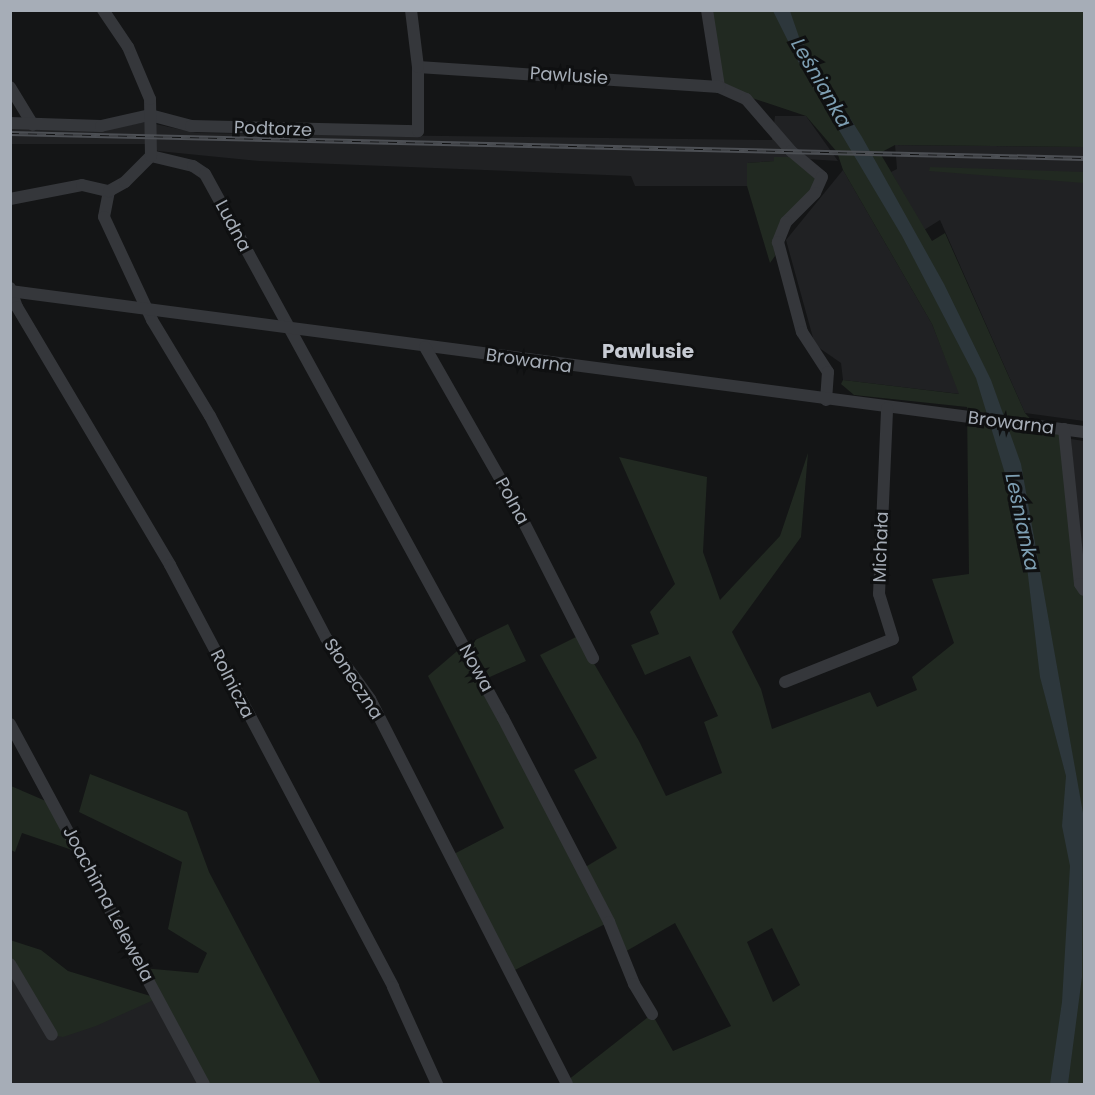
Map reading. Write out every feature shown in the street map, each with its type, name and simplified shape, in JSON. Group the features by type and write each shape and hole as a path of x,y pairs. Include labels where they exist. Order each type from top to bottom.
{"street":[{"path":"10,199 82,185 109,191 125,182 151,156 150,99 128,47 103,10"},
{"name":"Podtorze","path":"10,123 108,125 150,115 191,126 418,131 420,123 418,67 411,10"},
{"path":"707,10 719,87 746,99 791,151 822,177 815,193 786,222 778,242 802,332 828,372 826,400"},
{"name":"Pawlusie","path":"418,67 719,87"},
{"path":"10,87 33,125"},
{"name":"Ludna","path":"151,156 193,166 205,174 288,328"},
{"name":"Słoneczna","path":"109,191 104,217 149,310 214,425 326,638 370,699 567,1084"},
{"name":"Browarna","path":"11,290 425,347 1084,432"},
{"name":"Rolnicza","path":"11,290 21,315 170,565 393,987 437,1084"},
{"name":"Nowa","path":"288,328 503,718 609,922 634,984 652,1014"},
{"name":"Polna","path":"425,347 515,506 593,658"},
{"name":"Michała","path":"785,682 893,639 879,594 887,408"},
{"path":"1064,429 1080,584 1084,590"},
{"name":"Joachima Lelewela","path":"10,724 204,1084"},
{"path":"10,964 52,1035"}],"shaded area":[{"path":"707,11 1084,11 1084,147 895,145 880,153 932,241 945,233 1025,413 1036,425 1064,429 1084,590 1084,1084 563,1084 652,1014 673,1051 731,1026 675,923 623,953 609,922 509,973 450,856 504,828 428,676 463,646 508,624 526,661 483,680 582,869 617,848 574,770 597,758 540,655 578,636 639,741 666,796 722,773 704,722 718,716 690,656 645,675 631,645 659,634 650,612 675,584 619,457 707,477 703,552 720,600 780,536 808,453 801,537 732,632 761,689 772,729 870,692 877,707 917,690 912,677 954,643 932,579 969,574 967,407 854,395 841,384 843,380 959,394 932,324 843,170 837,152 806,116 719,87","holes":["772,928 800,985 773,1002 747,942"]},
{"path":"775,116 806,116 838,161 775,157 775,161 748,163 747,186 635,186 631,176 259,161 158,151 146,144 11,144 10,127 108,129 146,122 197,133 772,140"},
{"path":"895,145 1084,147 1084,421 1025,413 940,220 924,230 891,172 897,169"},
{"path":"774,157 790,157 817,180 774,241 775,256 770,263 747,186 747,163 774,161"},
{"path":"930,167 1084,172 1084,183 929,171"},
{"path":"843,170 932,324 960,394 843,380 841,363 815,345 786,240"},
{"path":"1071,439 1084,441 1084,580 1082,577"},
{"path":"90,774 187,812 209,872 321,1084 204,1084 158,998 96,1026 63,1037 52,1035 11,964 10,940 41,950 68,971 157,998 142,968 198,973 207,953 168,929 182,862 79,812"},
{"path":"11,786 55,805 81,853 22,833 15,852 11,850"},
{"path":"10,964 158,998 204,1084 11,1084"}],"water":[{"name":"Leśnianka","path":"773,11 790,11 799,37 862,137 944,284 991,380 1021,464 1083,813 1082,977 1068,1084 1050,1084 1062,1002 1070,866 1062,826 1066,776 1040,677 1023,533 976,378 902,236 799,63"}],"railway":[{"path":"10,133 1084,158"}],"district":[{"name":"Pawlusie","path":"648,351"}]}
